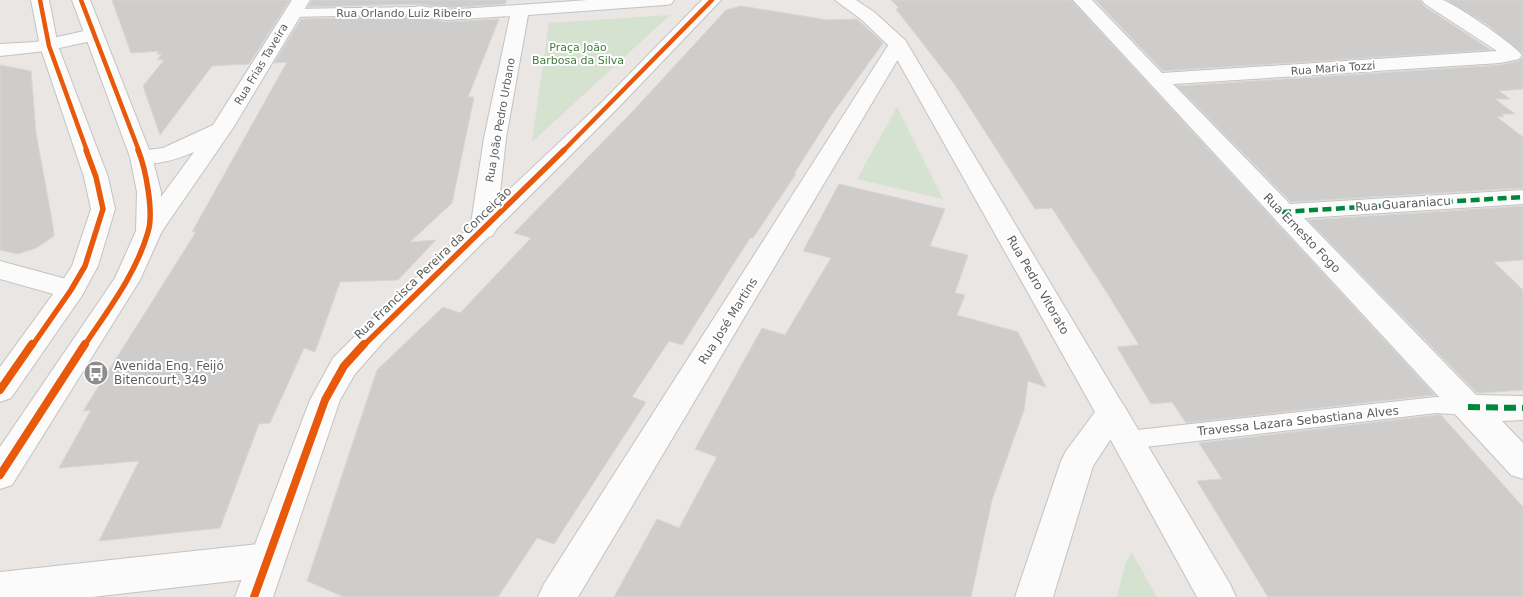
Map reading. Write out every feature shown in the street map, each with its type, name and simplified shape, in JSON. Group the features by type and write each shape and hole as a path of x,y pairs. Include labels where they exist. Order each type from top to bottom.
{"street":[{"path":"0,390 71,290 85,266 103,209 96,177 49,46 40,0"},
{"path":"0,475 127,280 149,232 149,192 141,157 81,0"},
{"name":"Rua Orlando Luiz Ribeiro","path":"420,11 446,15 665,0"},
{"name":"Rua Francisca Pereira da Conceição","path":"254,597 325,400 344,366 375,333 610,106 712,0"},
{"name":"Rua Pedro Vitorato","path":"844,0 868,16 898,44 1218,597"},
{"name":"Rua Ernesto Fogo","path":"1082,0 1523,465"},
{"name":"Rua Maria Tozzi","path":"1156,79 1512,55 1511,52 1500,44 1430,0"},
{"name":"Rua Frias Taveira","path":"149,232 222,128 296,7"},
{"name":"Rua João Pedro Urbano","path":"483,230 496,138 520,10"},
{"path":"0,50 24,50 49,46 93,35"},
{"name":"Rua José Martins","path":"557,597 898,44"},
{"path":"141,157 154,158 168,154 222,128"},
{"name":"Rua Guaraniacu","path":"1282,212 1523,197"},
{"path":"0,270 71,290"},
{"path":"1468,407 1523,408"},
{"path":"1034,597 1078,461 1120,426"},
{"path":"0,590 267,560"}],"lane":[{"name":"Rua Orlando Luiz Ribeiro","path":"296,7 420,11"},
{"name":"Travessa Lazara Sebastiana Alves","path":"1120,426 1436,405 1468,407"}],"green space":[{"name":"Praça João Barbosa da Silva","path":"670,15 532,142 549,23"},
{"path":"897,107 943,199 857,179"},
{"path":"1132,552 1157,597 1117,597 1125,565"}],"building":[{"path":"112,0 290,0 249,64 212,66 160,135 143,86 164,60 157,60 162,54 157,54 159,51 131,53"},
{"path":"312,0 507,0 505,4 446,8 420,4 308,7"},
{"path":"891,0 1071,0 1435,395 1186,423 1172,402 1151,404 1117,347 1139,345 1109,296 1052,208 1035,209 955,85 896,9 899,8"},
{"path":"1095,0 1420,0 1424,6 1491,50 1163,71"},
{"path":"1447,0 1523,0 1523,53 1485,23"},
{"path":"741,6 828,20 857,19 883,43 830,117 794,174 796,174 753,238 750,238 682,345 669,341 632,397 646,402 554,544 537,538 498,597 344,597 307,581 377,370 443,307 460,313 531,238 514,233 633,111 726,10"},
{"path":"413,16 446,22 499,19 468,97 474,97 452,203 410,242 436,240 398,280 340,282 315,352 304,348 270,423 259,424 220,528 99,541 139,461 59,468 91,410 83,411 196,232 192,232 287,62 274,63 301,19"},
{"path":"1523,57 1523,89 1499,91 1510,99 1495,99 1515,114 1502,114 1504,117 1497,117 1523,137 1523,188 1291,202 1177,86 1500,65 1519,61"},
{"path":"0,65 31,71 36,133 54,236 36,248 18,254 0,250"},
{"path":"839,184 945,209 930,246 968,255 955,293 965,295 957,315 1018,332 1046,387 1028,381 1024,410 992,500 971,597 614,597 657,519 679,528 717,457 695,449 762,328 785,335 831,258 803,251"},
{"path":"1523,206 1523,260 1494,262 1523,290 1523,390 1481,393 1477,393 1308,220"},
{"path":"1441,415 1523,507 1523,597 1268,597 1197,481 1222,479 1199,443"}],"marked path":[{"path":"1282,212 1523,197"},
{"path":"1468,407 1523,408"}],"cycle path":[{"path":"0,390 71,290 85,266 103,209 96,177 49,46 40,0"},
{"path":"0,475 127,280 149,231 149,192 141,157 81,0"},
{"path":"254,597 325,400 344,366 375,333 609,106 712,0"}],"place":[{"name":"Avenida Eng. Feijó Bitencourt, 349","path":"96,373"}]}
